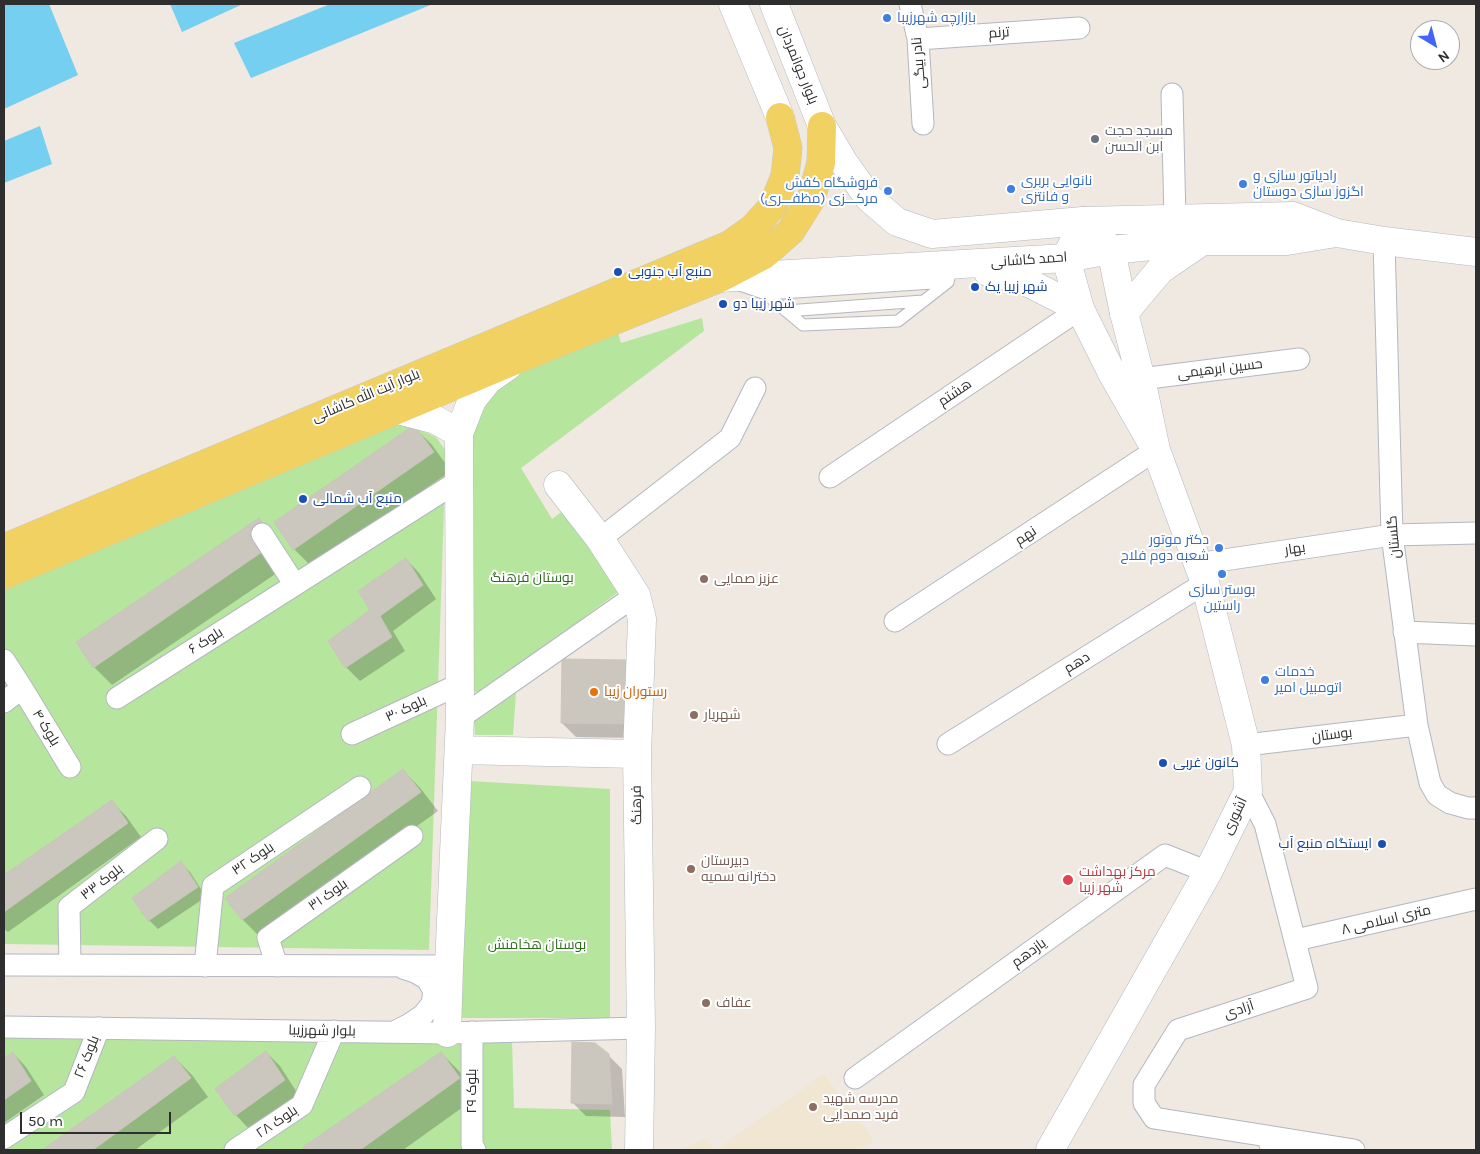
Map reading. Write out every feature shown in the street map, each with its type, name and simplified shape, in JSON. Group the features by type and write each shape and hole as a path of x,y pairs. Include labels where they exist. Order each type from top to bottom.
{"main road":[{"name":"بلوار آیت الله کاشانی","path":"4,548 729,245 753,228 772,206 785,176 788,148 780,117"},
{"name":"بلوار آیت الله کاشانی","path":"4,575 518,359 720,278 764,255 791,230 811,199 821,163 822,126"}],"street":[{"path":"733,4 780,117"},
{"name":"بلوار جوانمردان","path":"774,4 822,126"},
{"name":"نادر بیگی","path":"910,4 918,39 923,124"},
{"name":"ترنم","path":"918,39 1079,28"},
{"path":"1172,94 1175,219"},
{"name":"احمد کاشانی","path":"822,126 844,163 869,198 897,222 932,234 1084,221 1293,216 1337,233 1384,241 1476,252"},
{"path":"1084,221 1111,250 1156,450 1112,373 1080,309 1066,258 1084,221"},
{"name":"احمد کاشانی","path":"720,278 950,274 1111,250 1202,241 1288,241 1337,233"},
{"path":"1124,313 1160,270 1202,241"},
{"name":"گلستان","path":"1384,241 1392,535 1417,724 1433,789 1437,795 1450,803 1472,808"},
{"path":"950,274 1021,279 1080,309"},
{"name":"هشتم","path":"830,477 1080,309"},
{"path":"460,1032 448,966 460,718 459,433 472,400 488,380 518,359"},
{"name":"حسین ابرهیمی","path":"1141,379 1299,359"},
{"path":"600,539 730,438 754,388"},
{"path":"398,410 436,420 459,433"},
{"name":"آشوری","path":"1050,1150 1208,872 1248,791 1246,745 1201,573 1156,450"},
{"name":"نهم","path":"895,622 1156,450"},
{"name":"بلوک ۶","path":"117,698 460,480"},
{"name":"فرهنگ","path":"558,485 600,539 636,595 642,619 637,754 641,1028 639,1150"},
{"name":"بهار","path":"1201,573 1392,535 1476,533"},
{"path":"262,534 295,585"},
{"name":"دهم","path":"948,744 1201,573"},
{"path":"460,718 636,595"},
{"path":"1404,632 1476,635"},
{"name":"بلوک ۴","path":"4,660 70,767"},
{"name":"بلوک ۳۰","path":"352,734 460,684"},
{"path":"4,702 22,688"},
{"name":"بوستان","path":"1246,745 1417,724"},
{"path":"459,750 637,754"},
{"name":"بلوک ۳۲","path":"205,966 213,886 360,787"},
{"name":"آزادی","path":"1248,791 1266,824 1307,988 1178,1030 1144,1085 1144,1103 1154,1118 1270,1143 1354,1150"},
{"name":"بلوک ۳۱","path":"277,966 268,938 412,836"},
{"name":"بلوک ۳۳","path":"70,965 69,908 157,840"},
{"name":"یازدهم","path":"855,1078 1165,854 1208,872"},
{"name":"۸ متری اسلامی","path":"1296,940 1476,899"},
{"path":"4,965 448,966"},
{"path":"393,1032 423,1015 432,1004 434,991 427,979 415,972 396,966"},
{"name":"بلوار شهرزیبا","path":"4,1027 393,1032 641,1028"},
{"name":"بلوک ۲۶","path":"4,1138 74,1092 99,1028"},
{"name":"بلوک ۲۸","path":"235,1150 302,1104 334,1031"},
{"name":"بلوک ۲۹","path":"460,1032 472,1145 475,1150"}],"lane":[{"path":"720,278 766,294 803,325 898,321 923,302 950,274"},
{"path":"766,294 950,274"},
{"path":"786,311 923,302"}],"shaded area":[{"name":"مدرسه شهید فرید صمدایی","path":"824,1074 874,1140 859,1150 716,1150"},
{"path":"705,1138 714,1150 681,1150"}],"green space":[{"name":"بوستان فرهنگ","path":"702,318 704,331 521,468 552,519 564,510 621,590 480,694 470,689 472,429 484,405 501,382 617,329 621,343"},
{"path":"399,421 436,437 446,451 429,950 4,944 4,586"},
{"path":"516,693 513,735 475,735 474,722"},
{"name":"بوستان هخامنش","path":"469,781 610,789 610,1018 461,1018"},
{"path":"4,1029 512,1041 514,1108 610,1110 612,1150 4,1150"}],"water":[{"path":"4,4 49,4 78,75 4,109"},
{"path":"170,4 243,4 182,32"},
{"path":"330,4 433,4 251,78 234,43"},
{"path":"40,126 52,164 4,183 4,141"}],"building":[{"path":"414,425 434,452 293,550 274,522"},
{"path":"259,518 275,543 93,668 76,642"},
{"path":"406,558 423,585 380,616 392,637 345,668 328,641 370,610 358,591"},
{"name":"رستوران زیبا","path":"562,659 627,660 626,724 561,723"},
{"path":"403,769 421,792 242,920 225,898"},
{"path":"112,800 128,823 4,912 4,875"},
{"path":"181,861 198,887 148,921 132,898"},
{"path":"572,1042 595,1043 609,1054 612,1104 571,1103"},
{"path":"266,1051 285,1080 235,1116 215,1089"},
{"path":"13,1052 31,1081 4,1100 4,1058"},
{"path":"441,1052 460,1078 360,1150 305,1150 303,1147"},
{"path":"174,1056 191,1078 93,1150 42,1150"}],"place":[{"name":"بازارچه شهرزیبا","path":"887,18"},
{"name":"مسجد حجت ابن الحسن","path":"1095,139"},
{"name":"رادیاتور سازی و اگزوز سازی دوستان","path":"1243,184"},
{"name":"نانوایی بربری و فانتزی","path":"1011,189"},
{"name":"فروشگاه کفش مرکـــزی (مظفـــری)","path":"888,191"},
{"name":"منبع آب جنوبی","path":"618,272"},
{"name":"شهر زیبا یک","path":"975,287"},
{"name":"شهر زیبا دو","path":"723,304"},
{"name":"منبع آب شمالی","path":"303,499"},
{"name":"دکتر موتور شعبه دوم فلاح","path":"1219,548"},
{"name":"بوستر سازی راستین","path":"1222,574"},
{"name":"عزیز صمایی","path":"704,579"},
{"name":"خدمات اتومبیل امیر","path":"1265,680"},
{"name":"رستوران زیبا","path":"594,692"},
{"name":"شهریار","path":"694,715"},
{"name":"کانون غربی","path":"1163,763"},
{"name":"ایستگاه منبع آب","path":"1382,844"},
{"name":"دبیرستان دخترانه سمیه","path":"691,869"},
{"name":"مرکز بهداشت شهر زیبا","path":"1068,880"},
{"name":"عفاف","path":"706,1003"},
{"name":"مدرسه شهید فرید صمدایی","path":"813,1107"}]}
